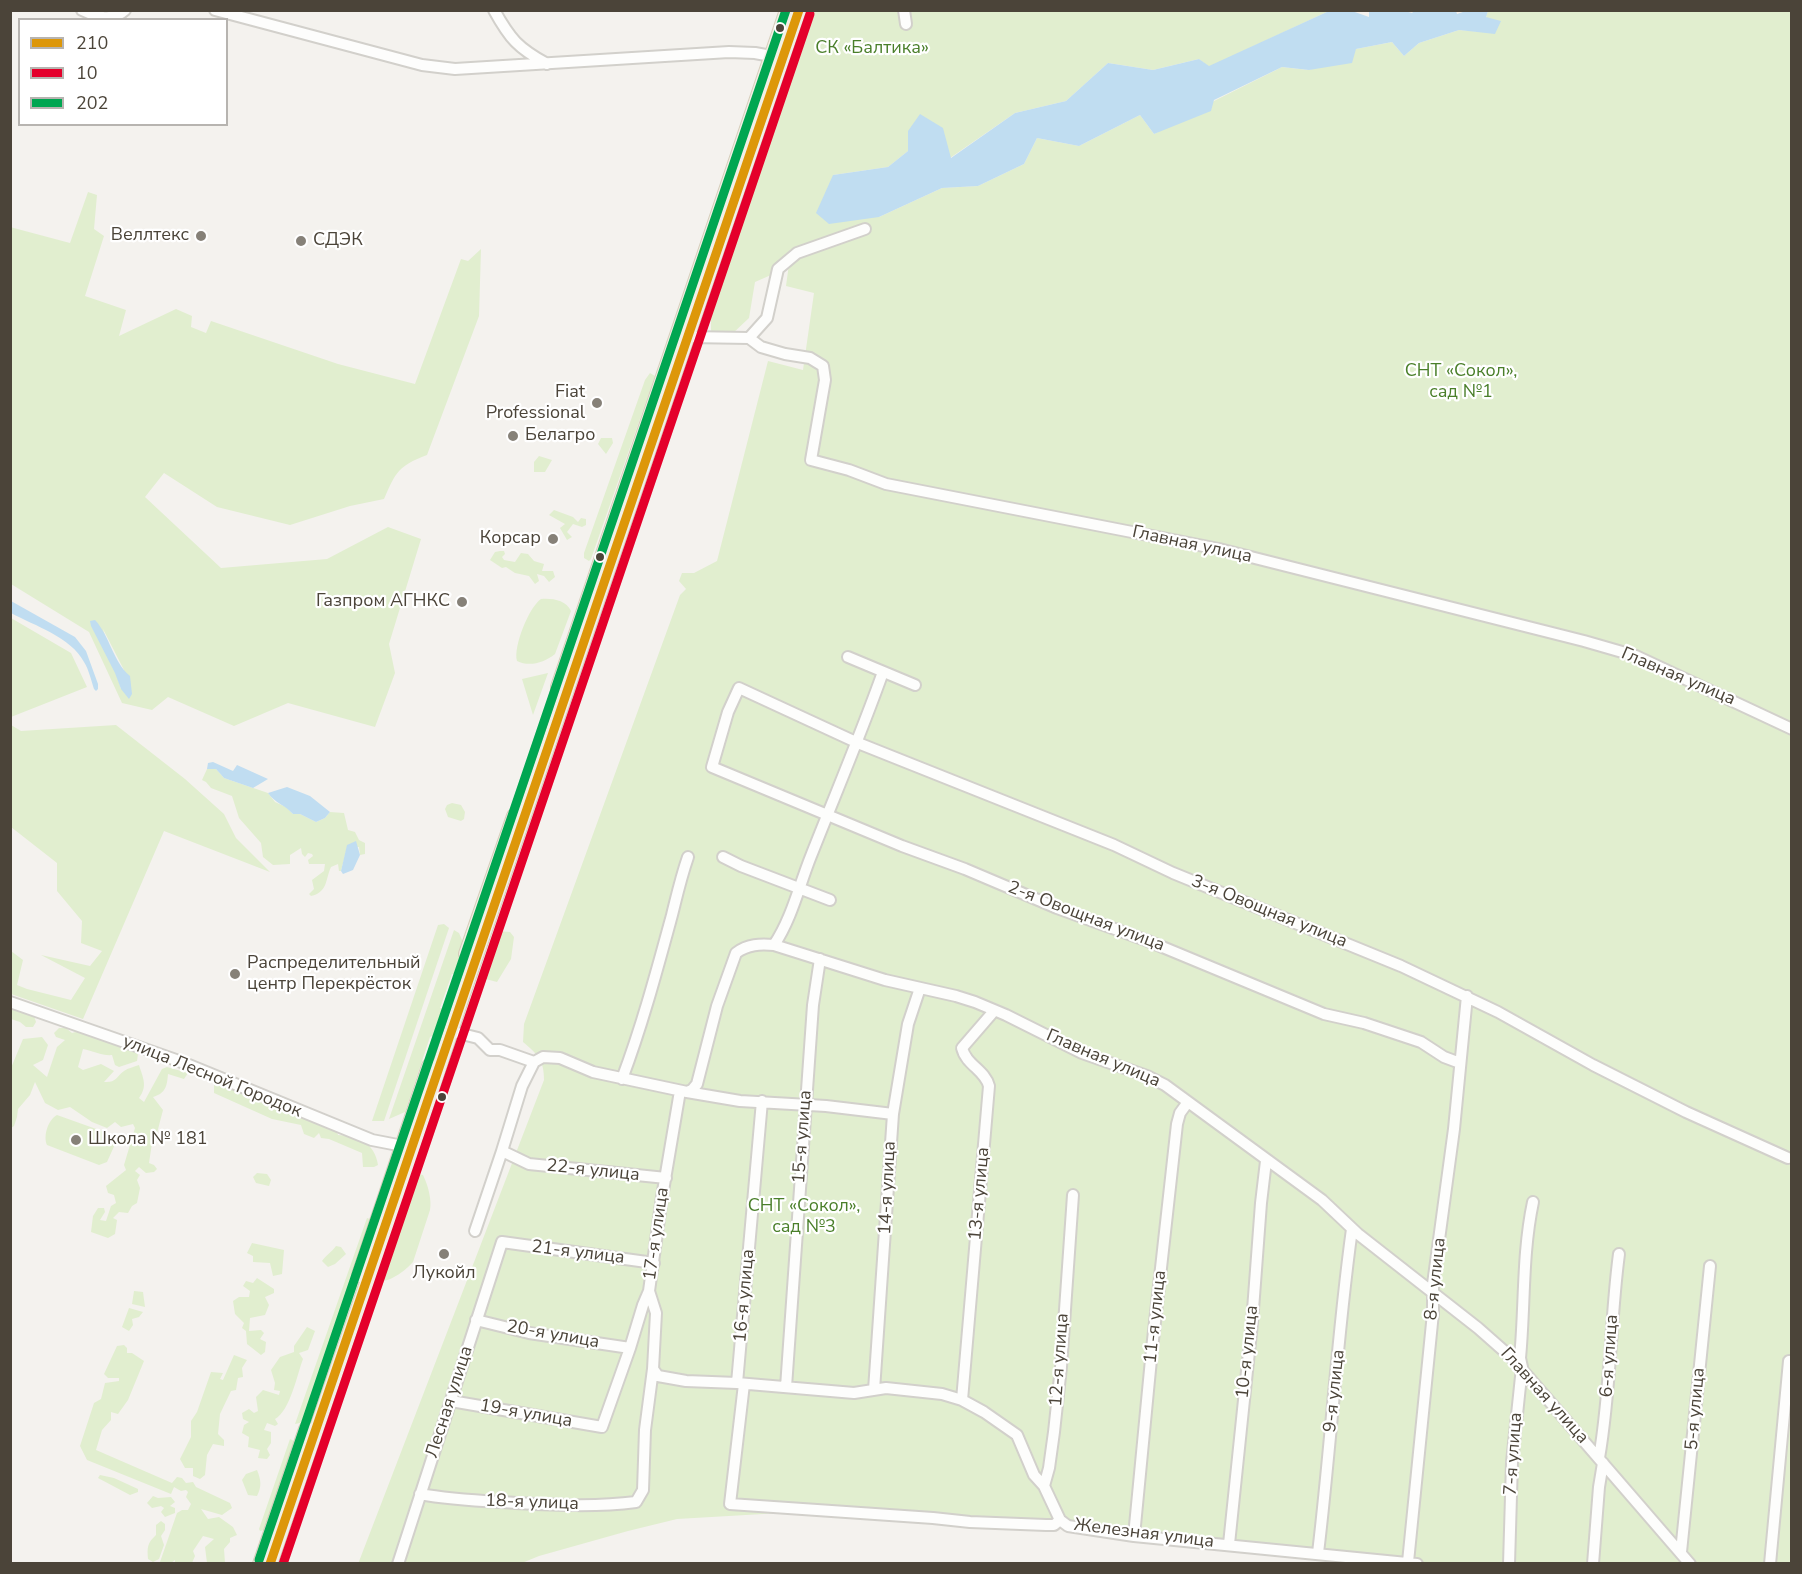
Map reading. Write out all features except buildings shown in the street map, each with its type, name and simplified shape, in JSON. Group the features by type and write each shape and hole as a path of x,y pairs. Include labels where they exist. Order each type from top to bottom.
{"main road":[{"path":"260,1563 450,1031 485,914 688,337 777,58 787,10"},
{"path":"270,1563 485,914 777,58 799,10"}],"street":[{"path":"82,10 105,18 118,17 125,10"},
{"path":"215,10 422,65 455,69 729,52 755,53 777,58"},
{"path":"494,10 508,35 523,50 547,64"},
{"path":"904,10 906,24"},
{"path":"749,338 767,318 778,268 797,253 865,230"},
{"name":"Главная улица","path":"688,337 749,338 761,347 810,358 823,366 825,380 811,460 818,463 849,470 886,484 1219,549 1584,641 1636,656 1791,729"},
{"path":"848,657 915,685"},
{"path":"774,945 783,932 858,743 883,672"},
{"name":"3-я Овощная улица","path":"712,767 728,712 739,688 858,743 1114,845 1184,878 1401,966 1467,996 1537,1032 1593,1065 1686,1112 1788,1158"},
{"name":"2-я Овощная улица","path":"712,767 902,846 965,869 1057,908 1148,941 1324,1014 1364,1023 1421,1042 1444,1057 1460,1063"},
{"path":"622,1079 636,1041 678,885 688,857"},
{"path":"723,857 830,900"},
{"name":"Главная улица","path":"684,1092 692,1090 697,1084 717,1006 736,953 749,946 774,945 885,980 956,996 994,1011 1082,1053 1147,1076 1165,1085 1322,1200 1352,1229 1478,1328 1522,1367 1690,1563"},
{"name":"15-я улица","path":"786,1387 805,1105 813,1005 820,959"},
{"name":"14-я улица","path":"874,1390 893,1114 908,1024 920,988"},
{"name":"8-я улица","path":"1412,1563 1433,1294 1454,1129 1467,996"},
{"name":"улица Лесной Городок","path":"10,1002 179,1061 361,1136 376,1141 408,1145"},
{"name":"13-я улица","path":"962,1400 989,1086 987,1078 963,1055 962,1048 994,1011"},
{"path":"450,1031 478,1038 490,1050 500,1050 534,1062"},
{"path":"475,1231 522,1086 534,1062 543,1058 560,1058 593,1072 622,1079 740,1101 762,1101 893,1114"},
{"name":"17-я улица","path":"641,1496 645,1430 656,1373 656,1313 649,1291 666,1178 684,1092"},
{"name":"16-я улица","path":"730,1504 762,1101"},
{"name":"11-я улица","path":"1134,1536 1177,1124 1180,1113 1188,1102"},
{"name":"22-я улица","path":"502,1151 529,1164 666,1178"},
{"name":"10-я улица","path":"1229,1544 1266,1161"},
{"name":"12-я улица","path":"1044,1486 1052,1450 1060,1377 1073,1195"},
{"name":"7-я улица","path":"1509,1563 1512,1462 1522,1367 1520,1358 1523,1279 1533,1202"},
{"name":"9-я улица","path":"1318,1553 1352,1229"},
{"name":"21-я улица","path":"502,1242 654,1263"},
{"name":"Лесная улица","path":"398,1563 502,1242"},
{"name":"6-я улица","path":"1593,1563 1619,1254"},
{"name":"5-я улица","path":"1681,1552 1710,1266"},
{"path":"630,1348 642,1305 649,1291"},
{"name":"20-я улица","path":"476,1320 529,1333 630,1348"},
{"name":"19-я улица","path":"451,1401 602,1427 630,1348"},
{"path":"1770,1563 1789,1361"},
{"path":"656,1373 686,1381 741,1383 854,1394 886,1388 942,1394 962,1400 1017,1435 1034,1474 1044,1486 1060,1520"},
{"name":"18-я улица","path":"420,1494 461,1500 577,1505 636,1502 641,1496"},
{"name":"Железная улица","path":"730,1504 970,1522 1054,1525 1060,1520 1068,1526 1134,1536 1412,1563"}],"green space":[{"path":"812,11 1329,11 1209,67 1199,59 1153,70 1108,63 1066,101 1015,113 950,158 908,131 908,151 888,167 833,175 879,217 942,188 978,186 1024,164 1037,138 1079,146 1140,115 1154,134 1282,67 1309,70 1356,49 1392,42 1404,56 1419,43 1459,30 1495,33 1486,16 1488,11 1791,11 1791,1563 1386,1564 953,1516 815,1511 677,1519 539,1556 522,1563 358,1564 544,1080 543,1067 539,1058 523,1042 524,1024 680,595 686,589 679,581 682,573 694,573 717,561 768,361 803,370 814,293 786,286 791,249 774,267 771,275 755,282 749,318 731,335 711,335 711,297"},
{"path":"88,192 97,195 94,229 104,236 85,296 126,310 119,336 176,309 192,316 191,327 206,333 211,321 338,364 415,384 461,259 468,261 481,249 479,316 427,455 399,471 384,499 350,506 290,525 217,507 164,473 145,497 221,568 327,559 388,527 421,539 389,644 395,673 375,727 288,703 234,726 168,697 152,710 122,703 89,632 11,584 10,227 70,243","holes":["103,629 124,670 121,689"]},
{"path":"650,373 655,376 589,561 584,558 584,553 645,380"},
{"path":"601,438 612,438 613,443 606,454 598,444"},
{"path":"539,456 552,460 545,472 534,472 534,462"},
{"path":"554,510 573,517 578,522 581,518 586,519 586,525 582,527 573,524 567,532 572,537 567,540 560,528 565,524 549,515"},
{"path":"504,551 505,554 502,557 504,560 515,562 521,553 528,554 534,561 544,564 542,571 553,571 555,577 549,582 544,576 537,574 539,581 535,584 529,576 515,573 506,567 502,568 490,560 495,552"},
{"path":"541,599 558,600 566,604 571,611 555,654 536,663 522,663 517,661 517,647 527,618"},
{"path":"11,618 71,653 87,687 11,717"},
{"path":"548,673 533,715 522,679"},
{"path":"11,725 21,731 116,725 185,779 224,814 236,838 270,872 164,831 83,1019 11,994 11,951 23,960 17,985 71,1000 85,978 41,955 90,966 102,951 81,943 82,921 57,891 57,863 11,827"},
{"path":"207,769 216,769 224,778 268,793 275,802 286,807 293,814 300,814 316,822 325,818 330,812 344,813 348,830 355,832 359,840 365,843 365,854 360,855 359,847 347,848 341,871 339,871 338,864 331,867 323,888 311,896 309,894 314,889 312,880 324,871 325,864 309,864 308,860 313,856 312,854 308,853 305,857 301,848 290,855 290,864 273,865 263,857 261,843 239,818 232,796 211,788 202,780"},
{"path":"452,803 461,805 465,812 464,819 461,821 448,817 445,809"},
{"path":"444,924 449,928 384,1121 372,1121 438,925"},
{"path":"454,930 467,943 455,974 452,974 440,1008 444,1009 442,1026 430,1037 405,1112 389,1119"},
{"path":"498,931 510,932 514,937 511,959 497,982 482,978"},
{"path":"11,1008 34,1016 36,1022 33,1027 26,1027 11,1019"},
{"path":"59,1028 66,1028 72,1033 98,1033 125,1044 138,1054 137,1061 119,1067 115,1065 112,1055 83,1049 78,1067 83,1070 101,1064 114,1071 104,1082 108,1082 113,1081 126,1070 139,1065 144,1086 139,1098 144,1102 162,1069 167,1067 188,1073 184,1079 168,1074 165,1088 153,1097 163,1110 156,1137 152,1143 149,1163 157,1169 146,1173 139,1167 135,1171 140,1175 137,1180 140,1188 137,1203 128,1213 119,1212 113,1218 117,1220 115,1234 108,1238 91,1232 93,1216 98,1208 104,1208 105,1212 100,1220 106,1221 111,1206 116,1203 114,1195 108,1193 106,1186 126,1170 124,1165 135,1128 133,1124 121,1127 115,1122 107,1128 92,1122 70,1107 58,1110 45,1103 35,1082 30,1095 18,1109 14,1126 11,1128 11,1068 23,1039 42,1037 48,1045 43,1060 33,1065 47,1077 57,1047 65,1040 56,1037 54,1033"},
{"path":"231,1081 244,1097 262,1103 274,1102 292,1113 300,1114 304,1119 321,1119 323,1127 335,1125 338,1135 359,1139 369,1146 378,1165 363,1167 362,1153 329,1139 321,1138 319,1133 314,1138 304,1134 301,1125 272,1119 214,1093 214,1083"},
{"path":"57,1115 113,1135 116,1142 107,1162 99,1165 47,1145 47,1128"},
{"path":"257,1173 267,1174 271,1180 269,1186 256,1183 253,1177"},
{"path":"418,1174 423,1175 425,1179 430,1210 413,1262 390,1279 381,1281 380,1270 413,1178"},
{"path":"367,1218 370,1219 371,1224 305,1417 300,1423 295,1424"},
{"path":"252,1243 284,1250 282,1274 273,1276 270,1263 253,1262 253,1256 247,1253"},
{"path":"336,1246 341,1247 346,1254 328,1267 322,1261"},
{"path":"257,1278 274,1289 274,1293 265,1297 269,1305 265,1315 250,1318 249,1331 261,1330 264,1333 260,1339 266,1342 265,1352 261,1355 247,1344 246,1331 242,1328 244,1323 235,1314 233,1301 239,1297 249,1297 250,1291 243,1286 246,1281 253,1283"},
{"path":"134,1291 143,1292 145,1307 132,1304"},
{"path":"129,1308 143,1312 139,1317 132,1319 133,1325 129,1331 122,1327"},
{"path":"307,1327 315,1331 308,1350 299,1353 303,1359 289,1401 275,1419 278,1424 275,1426 267,1423 264,1430 271,1432 271,1443 267,1449 270,1455 267,1459 258,1458 260,1450 248,1447 249,1437 242,1433 244,1425 249,1422 243,1419 242,1413 249,1409 254,1413 258,1411 256,1397 263,1390 279,1395 280,1391 274,1390 275,1383 271,1370 280,1357 294,1352 294,1346"},
{"path":"124,1345 127,1353 132,1353 144,1361 128,1400 118,1414 111,1412 111,1420 102,1430 96,1450 172,1483 177,1477 182,1478 186,1483 193,1482 196,1487 230,1503 232,1508 222,1515 201,1509 208,1519 219,1517 233,1527 237,1535 230,1538 230,1542 224,1549 225,1563 207,1563 205,1547 214,1539 203,1536 193,1551 195,1556 192,1563 175,1563 175,1560 171,1563 160,1562 177,1513 188,1510 191,1504 186,1497 188,1492 174,1487 171,1494 87,1460 80,1446 94,1403 101,1399 105,1383 119,1381 119,1378 108,1378 104,1374 117,1346"},
{"path":"234,1355 247,1360 242,1368 243,1377 238,1378 236,1390 231,1391 220,1414 218,1434 224,1440 224,1446 213,1444 207,1455 205,1475 200,1479 193,1476 193,1468 185,1468 180,1459 191,1437 191,1421 197,1412 211,1372 223,1373 220,1379 223,1380"},
{"path":"290,1439 295,1444 266,1526 260,1531 259,1529"},
{"path":"257,1470 260,1483 259,1492 257,1496 248,1495 242,1480 246,1474"},
{"path":"100,1475 114,1478 138,1489 138,1492 130,1495 98,1478"},
{"path":"153,1496 171,1497 175,1502 170,1506 175,1508 175,1513 165,1517 161,1512 164,1508 161,1506 152,1508 147,1503"},
{"path":"161,1521 165,1524 165,1530 161,1536 164,1545 159,1559 153,1562 148,1559 148,1546 156,1535 156,1525"}],"water":[{"path":"1329,11 1352,11 1369,17 1369,11 1412,13 1414,11 1456,11 1457,14 1466,11 1488,11 1486,17 1501,21 1495,34 1459,30 1419,43 1404,56 1392,42 1356,49 1352,63 1309,70 1282,67 1214,100 1211,111 1154,134 1140,115 1079,146 1037,138 1024,164 978,186 942,188 879,217 829,224 816,213 833,175 888,167 908,151 908,131 920,114 943,128 951,158 1015,113 1066,101 1108,63 1153,70 1199,59 1209,66"},
{"path":"11,601 75,637 86,651 98,684 96,691 86,665 78,653 52,633 11,613"},
{"path":"95,620 119,664 130,676 132,694 129,699 121,689 91,626 90,621"},
{"path":"213,762 233,771 237,765 268,779 253,788 224,778 216,769 207,769 208,763"},
{"path":"287,787 310,796 330,812 325,818 316,822 300,814 293,814 268,793"},
{"path":"356,841 360,855 353,870 343,874 341,871 347,845"}],"transit line":[{"name":"202","path":"259,1560 786,10"},
{"name":"210","path":"270,1564 799,10"},
{"name":"10","path":"283,1564 810,14"}],"place":[{"name":"Веллтекс","path":"201,236"},
{"name":"СДЭК","path":"301,241"},
{"name":"Fiat Professional","path":"597,403"},
{"name":"Белагро","path":"513,436"},
{"name":"Корсар","path":"553,539"},
{"name":"Газпром АГНКС","path":"462,602"},
{"name":"Распределительный центр Перекрёсток","path":"235,974"},
{"name":"Школа № 181","path":"76,1140"},
{"name":"Лукойл","path":"444,1254"}],"park label":[{"name":"СК «Балтика»","path":"872,49"},
{"name":"СНТ «Сокол», сад №1","path":"1461,382"},
{"name":"СНТ «Сокол», сад №3","path":"804,1217"}]}
